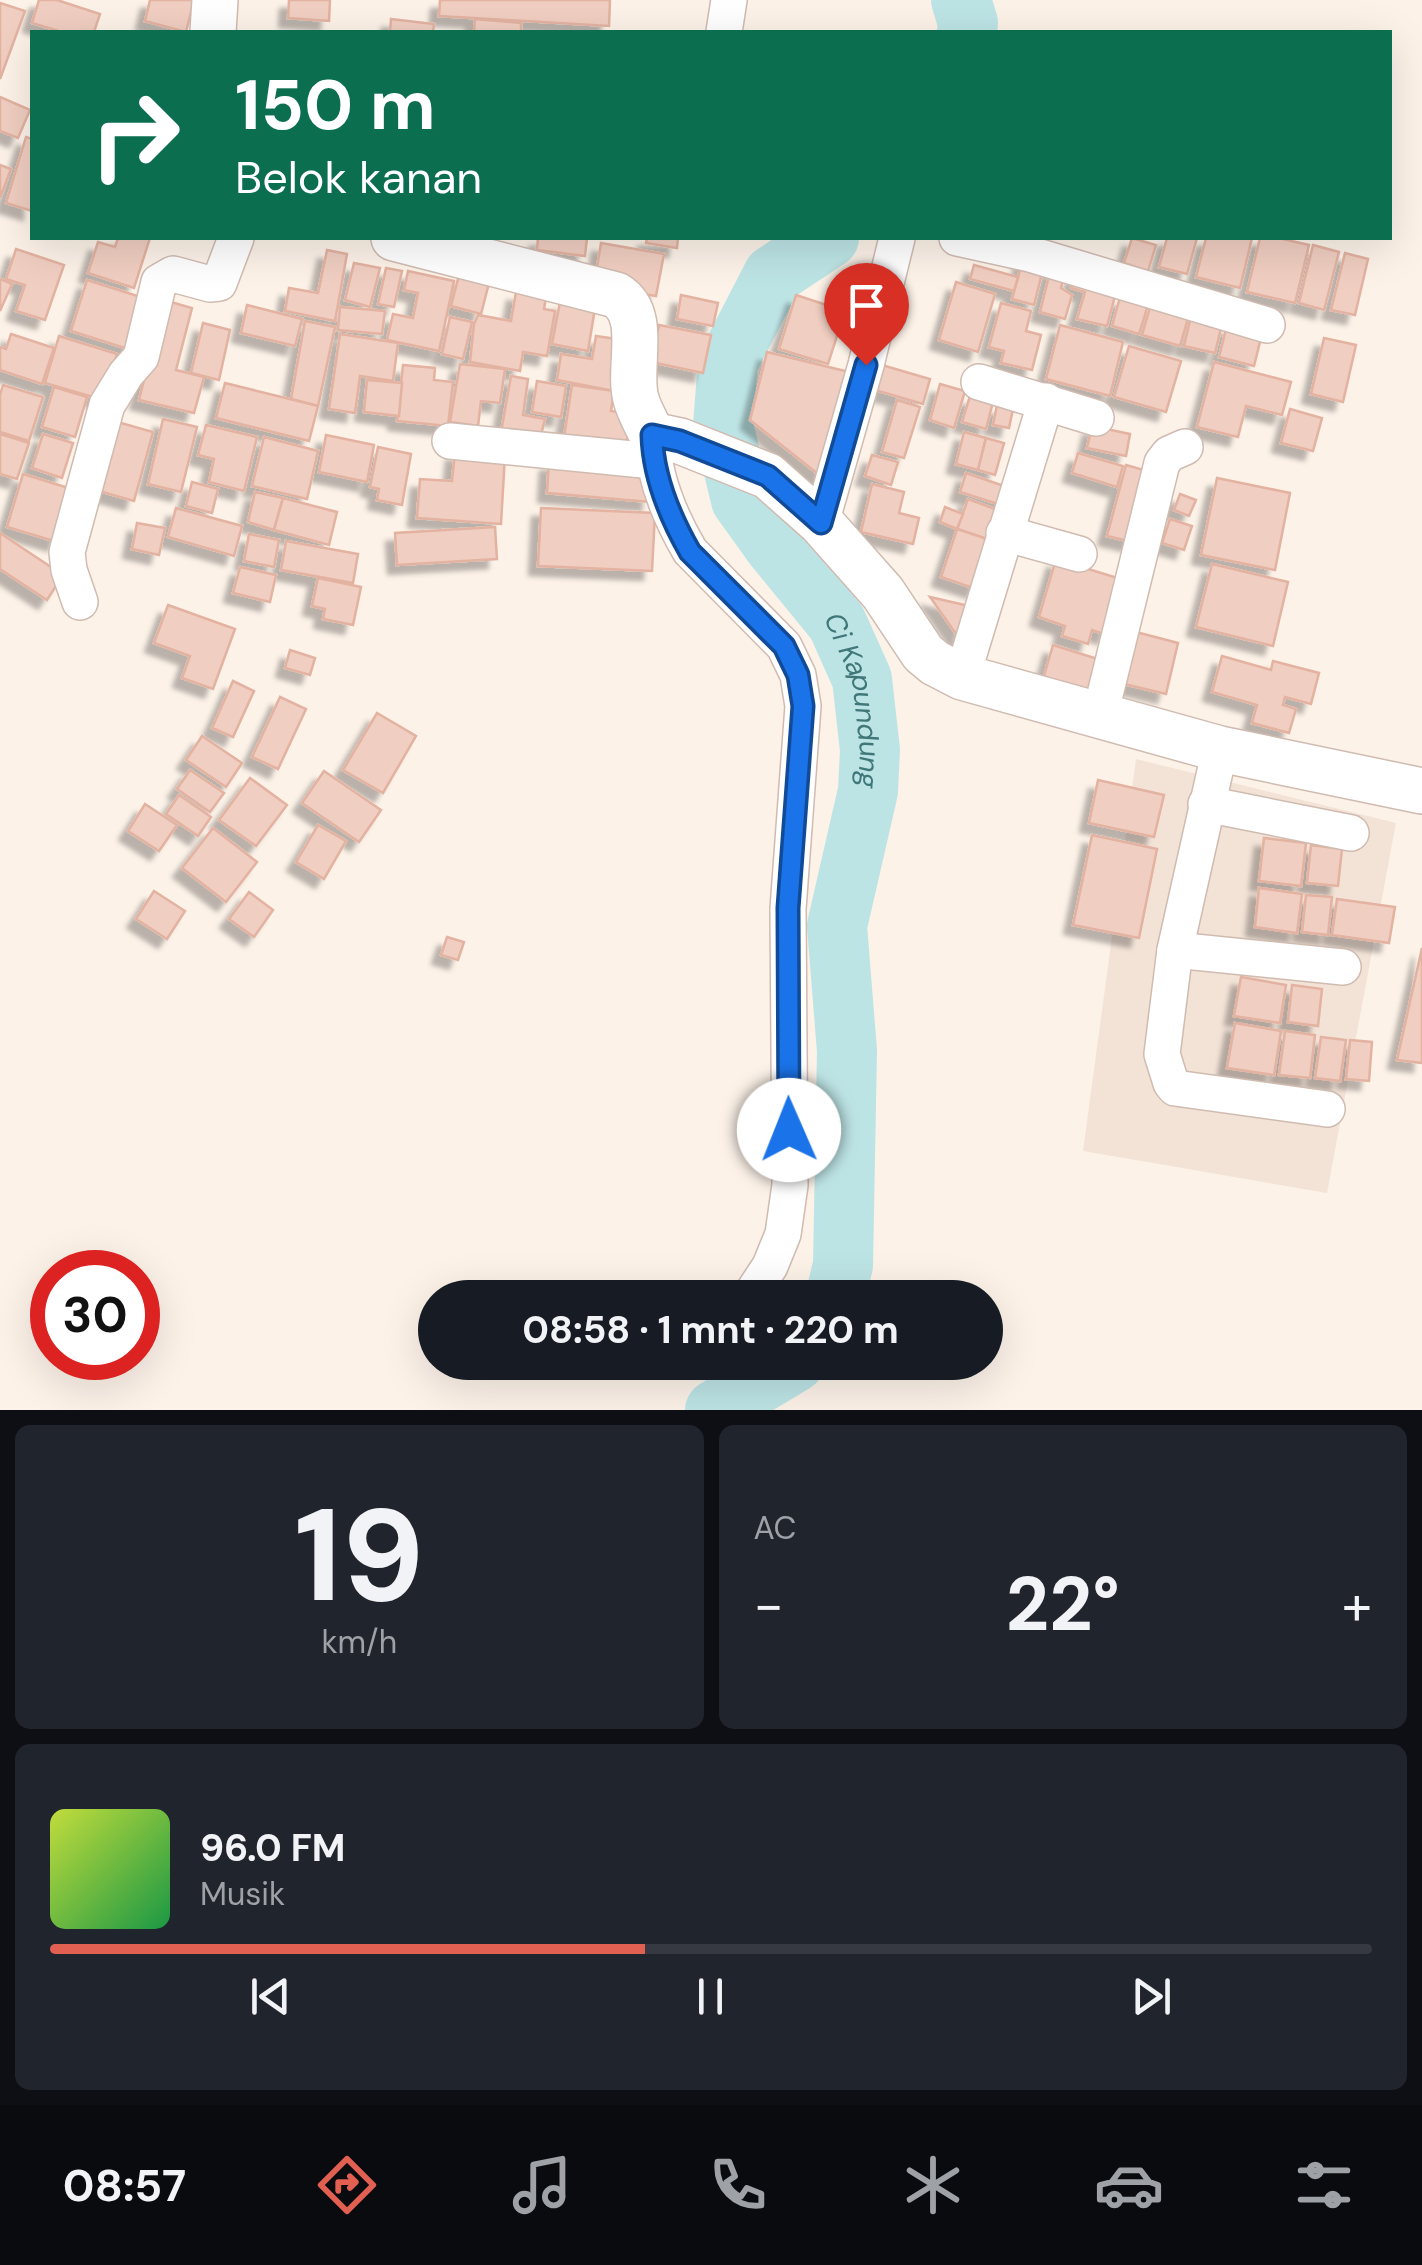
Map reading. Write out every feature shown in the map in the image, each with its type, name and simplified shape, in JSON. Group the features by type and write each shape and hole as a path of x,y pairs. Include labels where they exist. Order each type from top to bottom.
{"street":[{"path":"213,30 215,0"},
{"path":"724,30 729,0"},
{"path":"80,602 67,552 107,405 141,357 159,282 173,274 219,283 235,240"},
{"path":"402,240 624,300 632,312 636,398 662,446 680,533 690,552 784,646 798,675 803,706 788,908 790,1185 783,1234 761,1280"},
{"path":"821,523 866,365 896,240"},
{"path":"966,240 1030,254 1268,325"},
{"path":"979,382 1096,418"},
{"path":"962,677 1046,401"},
{"path":"450,441 662,446 768,476 821,523 883,593 924,653 934,663 962,677 1220,748 1422,792"},
{"path":"1100,715 1162,463 1168,454 1185,448"},
{"path":"1004,534 1079,554"},
{"path":"1220,748 1175,950 1162,1054 1170,1083 1176,1088 1327,1109"},
{"path":"1206,804 1351,832"},
{"path":"1175,950 1343,967"}],"shaded area":[{"path":"1136,759 1396,823 1327,1193 1083,1151"}],"building":[{"path":"39,0 57,0 100,14 95,30 55,30 32,23"},
{"path":"150,0 194,0 186,30 145,21"},
{"path":"289,0 330,0 329,21 288,18"},
{"path":"440,0 610,0 609,26 439,16"},
{"path":"0,3 25,11 0,79"},
{"path":"391,19 434,24 433,30 390,30"},
{"path":"475,19 521,23 521,30 474,30"},
{"path":"0,97 30,110 18,138 0,131"},
{"path":"26,137 30,138 30,210 6,203"},
{"path":"0,165 11,169 0,198"},
{"path":"117,240 149,240 134,288 88,273 98,242 115,247"},
{"path":"538,240 587,240 585,256 537,250"},
{"path":"647,240 678,240 677,248 646,243"},
{"path":"1131,240 1156,245 1148,271 1124,263"},
{"path":"1166,240 1196,240 1187,274 1159,267"},
{"path":"1205,240 1252,240 1240,288 1196,277"},
{"path":"1260,240 1309,245 1295,303 1247,292"},
{"path":"601,243 664,254 656,296 594,286"},
{"path":"1313,245 1339,252 1324,310 1299,303"},
{"path":"16,249 64,265 45,320 16,311 25,285 6,279"},
{"path":"327,250 347,254 335,321 285,311 289,288 318,293"},
{"path":"1345,253 1368,259 1355,315 1331,310"},
{"path":"1023,259 1044,265 1034,305 1012,299"},
{"path":"354,263 380,268 370,307 345,300"},
{"path":"974,265 1018,277 1014,291 970,279"},
{"path":"386,268 402,271 394,307 378,304"},
{"path":"1051,268 1065,271 1061,288 1072,295 1065,319 1040,312"},
{"path":"408,271 454,281 439,351 387,340 393,314 413,318 418,293 404,290"},
{"path":"1075,274 1118,285 1107,326 1077,319 1085,292 1071,288"},
{"path":"459,275 489,283 481,314 451,306"},
{"path":"0,279 12,284 0,311"},
{"path":"87,280 147,299 131,350 71,331"},
{"path":"956,282 995,294 978,352 939,340"},
{"path":"516,292 546,298 544,309 555,311 547,356 523,352 520,371 470,362 478,315 511,321"},
{"path":"681,295 718,303 713,326 677,319"},
{"path":"796,295 845,311 828,364 779,349"},
{"path":"1120,297 1148,305 1139,334 1112,326"},
{"path":"164,300 192,308 176,370 204,377 194,413 139,400"},
{"path":"560,302 595,308 588,351 552,344"},
{"path":"1001,303 1031,311 1026,331 1041,335 1032,370 1001,363 1004,351 989,347"},
{"path":"1151,304 1189,315 1180,346 1142,335"},
{"path":"247,305 302,319 295,346 241,333"},
{"path":"340,307 385,311 382,334 338,330"},
{"path":"1191,316 1222,324 1215,353 1184,346"},
{"path":"450,317 472,322 463,359 442,354"},
{"path":"305,321 335,327 318,406 291,399"},
{"path":"203,323 230,330 219,380 191,373"},
{"path":"659,325 711,335 703,373 651,362"},
{"path":"1060,325 1123,342 1110,396 1046,379"},
{"path":"1227,325 1262,334 1254,366 1219,357"},
{"path":"11,334 54,348 42,384 0,370 0,347 6,349"},
{"path":"340,334 398,343 393,381 360,376 355,413 329,409"},
{"path":"59,336 117,354 103,400 45,383"},
{"path":"596,336 624,340 614,391 557,380 561,354 592,359"},
{"path":"1324,338 1356,345 1343,402 1311,394"},
{"path":"1129,346 1181,361 1166,412 1114,397"},
{"path":"767,352 849,372 823,478 750,420"},
{"path":"1214,362 1291,382 1282,415 1246,406 1238,437 1197,427"},
{"path":"875,363 930,379 923,404 868,388"},
{"path":"460,364 505,369 500,403 481,401 478,426 450,422"},
{"path":"403,365 435,368 434,380 453,382 448,426 397,421"},
{"path":"511,376 528,379 523,415 545,419 540,439 501,432"},
{"path":"367,380 402,383 399,416 364,412"},
{"path":"537,381 566,386 561,417 532,412"},
{"path":"225,383 318,406 309,441 216,418"},
{"path":"940,384 965,391 954,428 930,420"},
{"path":"3,385 43,397 29,441 0,432"},
{"path":"572,385 614,391 611,411 631,414 625,454 563,444"},
{"path":"54,387 87,397 75,437 42,427"},
{"path":"970,396 993,402 986,429 962,422"},
{"path":"897,400 920,407 904,458 882,452"},
{"path":"997,405 1013,409 1009,428 993,425"},
{"path":"1290,409 1322,418 1313,451 1281,443"},
{"path":"107,419 153,432 134,501 88,488"},
{"path":"163,419 197,427 181,492 148,484"},
{"path":"206,425 257,437 244,491 209,482 214,459 198,455"},
{"path":"1092,426 1130,434 1126,456 1087,448"},
{"path":"964,432 986,438 978,470 956,464"},
{"path":"0,434 29,443 17,479 0,474"},
{"path":"43,434 73,443 62,478 32,468"},
{"path":"326,435 374,445 367,482 319,472"},
{"path":"264,437 318,451 307,499 252,486"},
{"path":"986,438 1004,443 995,475 978,470"},
{"path":"378,447 411,454 402,505 377,500 379,489 370,487"},
{"path":"455,452 505,455 501,524 417,518 420,479 452,481"},
{"path":"1078,453 1123,466 1117,487 1072,473"},
{"path":"872,455 898,462 891,485 865,476"},
{"path":"549,462 653,471 650,502 547,493"},
{"path":"1126,465 1151,472 1132,542 1107,536"},
{"path":"966,473 1010,488 1004,506 960,492"},
{"path":"23,474 72,489 57,542 7,527"},
{"path":"1217,478 1290,493 1275,570 1201,555"},
{"path":"192,482 218,489 212,513 186,506"},
{"path":"872,484 904,492 899,513 919,518 913,544 861,532"},
{"path":"255,492 283,498 274,530 248,522"},
{"path":"1180,494 1196,500 1189,516 1174,510"},
{"path":"283,498 337,512 329,545 274,530"},
{"path":"968,499 1003,512 993,541 957,529"},
{"path":"945,507 963,514 957,529 940,522"},
{"path":"176,508 242,526 234,556 168,537"},
{"path":"541,508 655,513 652,571 538,566"},
{"path":"1170,519 1192,526 1184,550 1162,543"},
{"path":"137,523 165,528 159,555 132,549"},
{"path":"495,527 497,559 397,565 395,533"},
{"path":"957,529 993,541 976,589 941,577"},
{"path":"0,533 63,575 47,600 0,569"},
{"path":"249,534 279,540 274,567 244,561"},
{"path":"286,541 358,554 353,583 281,570"},
{"path":"1056,559 1124,580 1107,635 1092,630 1088,644 1062,636 1065,626 1039,617"},
{"path":"1212,564 1288,582 1273,646 1196,627"},
{"path":"240,567 276,575 270,602 233,593"},
{"path":"318,578 361,587 353,625 323,619 325,609 312,606"},
{"path":"930,597 969,606 961,641"},
{"path":"168,605 235,629 213,689 182,678 190,656 154,643"},
{"path":"1136,632 1178,643 1166,694 1124,684"},
{"path":"1053,645 1101,660 1091,694 1043,679"},
{"path":"290,650 315,658 310,675 285,668"},
{"path":"1222,656 1271,670 1273,661 1319,673 1311,704 1285,697 1283,705 1296,709 1289,733 1252,723 1257,705 1212,692"},
{"path":"233,681 254,691 233,737 212,728"},
{"path":"280,697 306,709 278,769 252,757"},
{"path":"377,713 416,736 383,793 343,770"},
{"path":"202,736 242,763 226,787 186,760"},
{"path":"190,770 224,793 210,812 177,789"},
{"path":"324,771 381,810 359,842 302,803"},
{"path":"250,778 287,805 256,846 219,820"},
{"path":"1098,780 1164,795 1154,837 1089,823"},
{"path":"179,795 211,817 198,836 166,814"},
{"path":"145,804 177,825 159,851 128,831"},
{"path":"318,825 346,841 324,879 296,862"},
{"path":"213,828 257,862 226,902 182,868"},
{"path":"1092,835 1157,849 1139,938 1073,925"},
{"path":"1264,838 1306,843 1301,886 1259,881"},
{"path":"1311,845 1342,849 1338,886 1307,883"},
{"path":"1259,888 1302,894 1297,933 1255,927"},
{"path":"154,891 185,911 167,939 136,919"},
{"path":"249,892 273,910 254,937 229,919"},
{"path":"1306,895 1332,897 1328,935 1302,932"},
{"path":"1337,899 1395,907 1389,943 1332,935"},
{"path":"447,937 464,942 458,960 441,955"},
{"path":"1422,948 1422,1063 1397,1060"},
{"path":"1241,977 1286,985 1280,1023 1234,1016"},
{"path":"1292,985 1322,989 1318,1026 1288,1022"},
{"path":"1235,1023 1281,1031 1274,1075 1227,1068"},
{"path":"1285,1031 1315,1035 1310,1078 1279,1075"},
{"path":"1321,1037 1346,1040 1340,1081 1315,1078"},
{"path":"1350,1040 1372,1042 1369,1081 1346,1079"}],"waterway":[{"name":"Ci Kapundung","path":"961,0 967,30"},
{"name":"Ci Kapundung","path":"826,240 773,275 728,362 723,425 741,500 837,623 862,679 870,750 868,791 837,926 847,1051 843,1265 839,1280"},
{"name":"Ci Kapundung","path":"715,1410 765,1380"}],"route":[{"path":"789,1130 788,908 803,706 798,675 784,646 690,552 653,461 652,435 680,441 768,476 821,523 866,365"}]}
